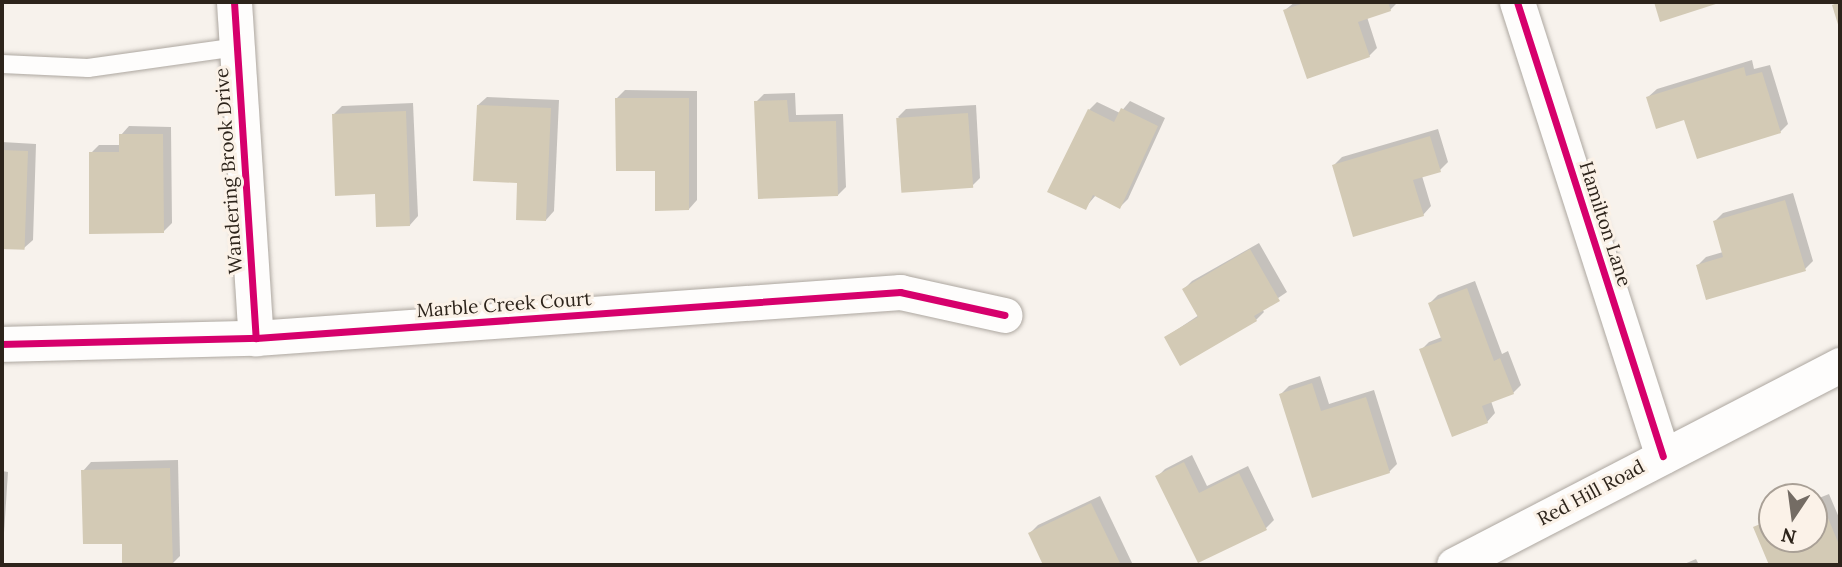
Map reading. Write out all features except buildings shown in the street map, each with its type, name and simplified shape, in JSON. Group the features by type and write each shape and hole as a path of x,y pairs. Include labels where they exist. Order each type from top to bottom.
{"street":[{"name":"Wandering Brook Drive","path":"234,2 256,338"},
{"name":"Hamilton Lane","path":"1517,2 1663,456"},
{"name":"Marble Creek Court","path":"2,344 256,338 900,292 1005,315"},
{"name":"Red Hill Road","path":"1454,565 1840,365"}],"lane":[{"path":"2,64 88,68 237,47"}],"cycle path":[{"path":"234,2 256,338"},
{"path":"1517,2 1663,456"},
{"path":"2,344 256,338 900,292 1005,315"}]}
